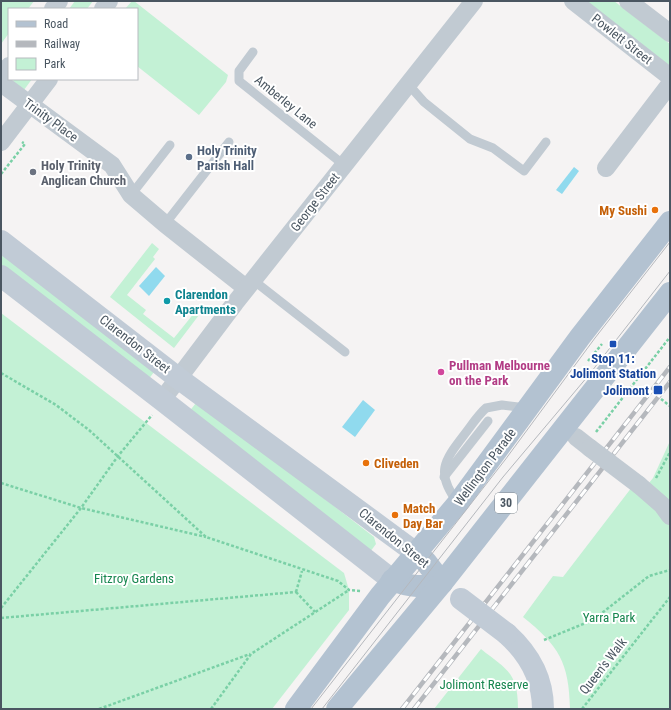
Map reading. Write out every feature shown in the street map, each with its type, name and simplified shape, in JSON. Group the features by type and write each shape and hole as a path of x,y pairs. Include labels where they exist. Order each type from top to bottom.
{"main road":[{"name":"Wellington Parade","path":"296,709 392,580 458,503 529,409 580,337 670,222"},
{"name":"30","path":"337,709 442,583 670,293"},
{"name":"Clarendon Street","path":"392,580 404,585 417,587 442,583 426,562 416,553"}],"street":[{"name":"Powlett Street","path":"573,1 670,77"},
{"path":"628,1 670,33"},
{"name":"George Street","path":"162,400 250,284 474,3"},
{"path":"1,76 8,67"},
{"path":"9,140 30,104 48,80"},
{"name":"Trinity Place","path":"1,83 112,165 131,194 164,224 250,284"},
{"path":"606,168 670,84"},
{"name":"Clarendon Street","path":"1,242 178,378 416,553"},
{"name":"Clarendon Street","path":"1,276 392,580"},
{"path":"584,443 644,489 662,505 670,516"},
{"path":"442,583 507,634 527,654 539,681 543,709"}],"lane":[{"name":"Amberley Lane","path":"253,52 239,71 239,81 344,165"},
{"path":"408,84 424,102 470,139 493,148 524,171 546,142"},
{"path":"164,224 229,142"},
{"path":"131,194 170,145"},
{"path":"250,284 345,352"},
{"path":"458,503 446,486 444,477 444,468 450,453 486,408 502,405 529,409"},
{"path":"444,477 488,421"}],"path":[{"path":"1,174 24,144 9,140"},
{"path":"584,443 670,337"},
{"path":"1,373 56,405 89,430 206,537"},
{"path":"661,399 670,406"},
{"path":"1,608 81,508 118,456 162,400"},
{"path":"644,489 670,452"},
{"path":"1,482 81,508 206,537 302,571 338,582 349,590 251,654 99,709"},
{"path":"544,640 593,620 649,576 670,570"},
{"path":"296,592 302,571"},
{"path":"296,592 315,612"},
{"path":"1,618 296,592"},
{"name":"Queen's Walk","path":"582,709 670,598"},
{"path":"211,709 251,654"}],"green space":[{"path":"1,1 34,1 29,8 8,8 8,34 1,44"},
{"path":"75,1 93,1 88,8 70,8"},
{"path":"132,1 134,1 228,75 226,82 199,115 138,67 138,8 126,8"},
{"path":"585,1 614,1 670,44 670,66"},
{"path":"14,80 31,80 24,90"},
{"path":"152,243 159,249 153,257 155,259 127,295 146,310 143,314 174,338 195,312 199,315 174,348 110,297"},
{"path":"1,249 154,372 148,380 1,272"},
{"name":"Fitzroy Gardens","path":"1,313 344,573 349,590 349,610 272,709 1,709"},
{"path":"196,403 201,403 374,537 376,544 370,552 188,413"},
{"name":"Yarra Park","path":"670,441 670,709 570,709 567,679 560,656 545,637 523,617 553,576 563,577 632,487 641,493 653,478"},
{"name":"Jolimont Reserve","path":"481,649 504,667 513,679 516,687 518,709 434,709"}],"water":[{"path":"574,167 579,171 562,194 556,190"},
{"path":"156,267 165,276 149,296 139,286"},
{"path":"363,400 375,410 355,437 342,427"}],"tram line":[{"path":"311,709 505,460 595,338 670,242"},
{"path":"322,709 503,477 588,376 670,271"}],"railway":[{"path":"402,709 670,367"},
{"path":"414,709 670,382"}],"place":[{"name":"Holy Trinity Parish Hall","path":"189,157"},
{"name":"Holy Trinity Anglican Church","path":"33,172"},
{"name":"My Sushi","path":"655,210"},
{"name":"Clarendon Apartments","path":"167,301"},
{"name":"Stop 11: Jolimont Station","path":"613,344"},
{"name":"Pullman Melbourne on the Park","path":"441,372"},
{"name":"Jolimont","path":"658,390"},
{"name":"Cliveden","path":"366,463"},
{"name":"Match Day Bar","path":"395,515"}]}
